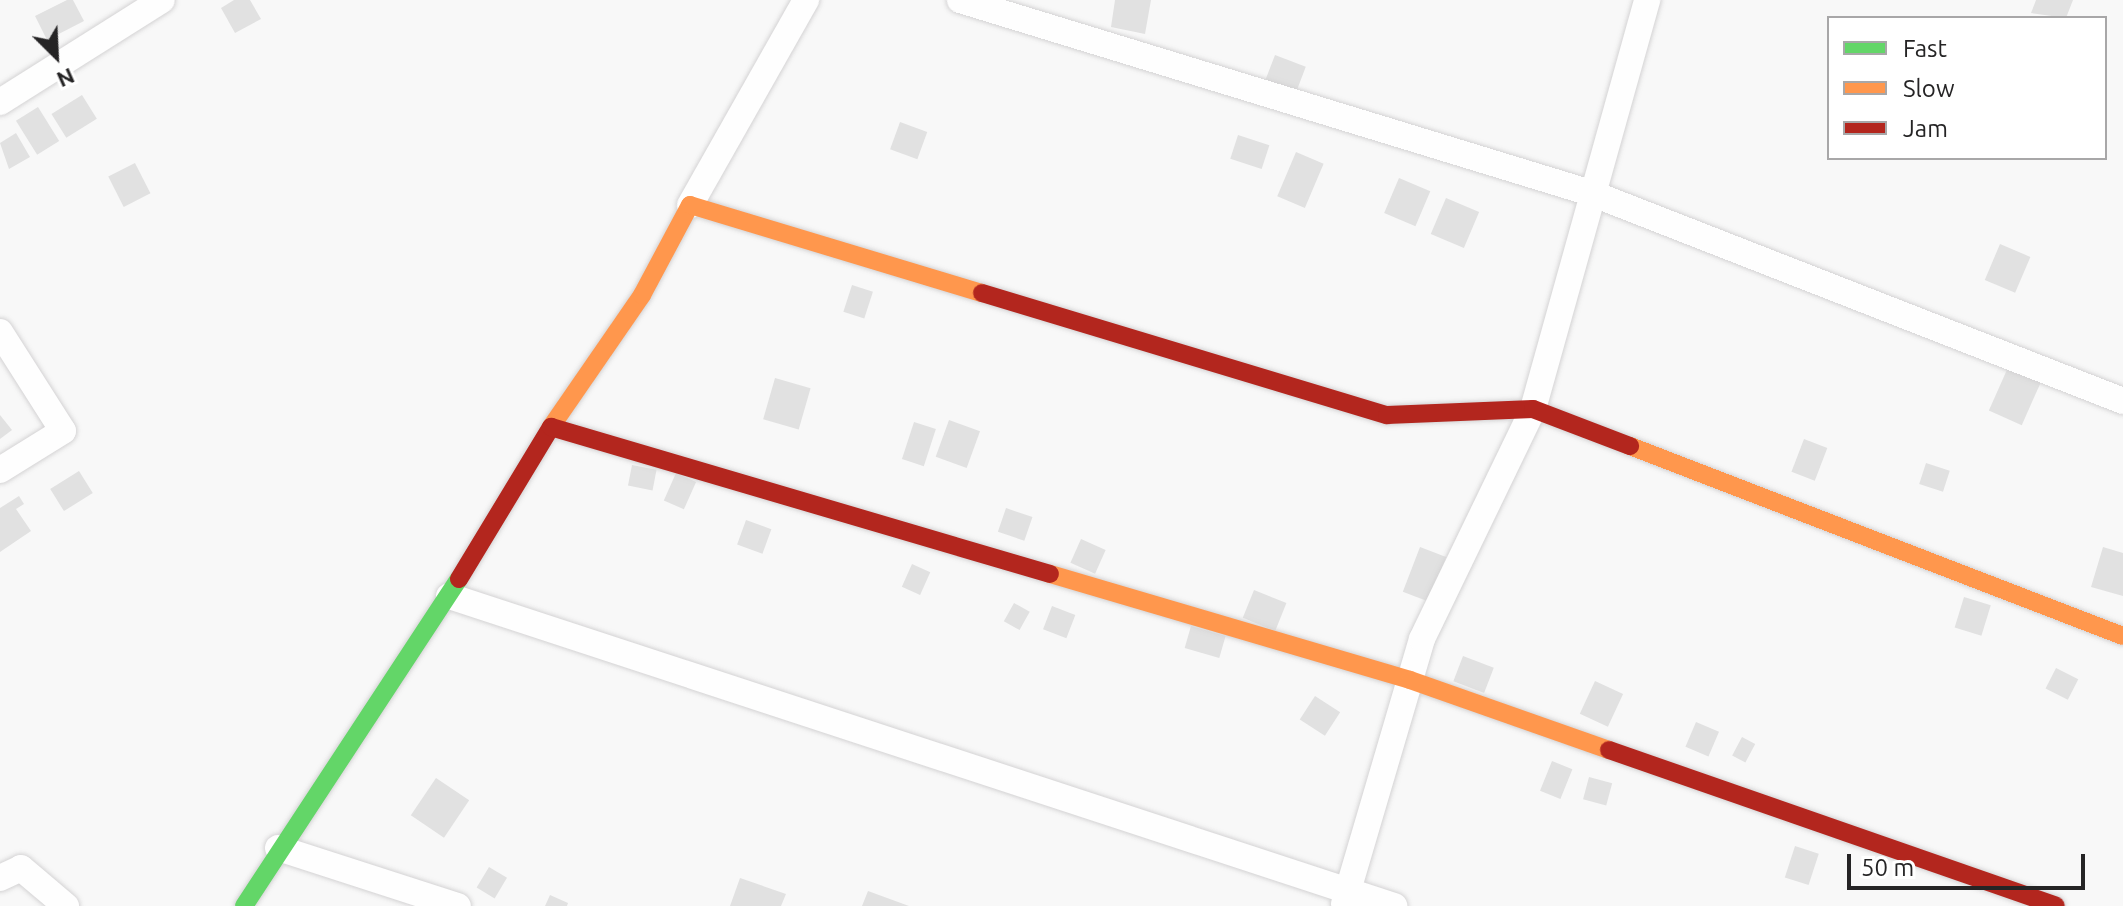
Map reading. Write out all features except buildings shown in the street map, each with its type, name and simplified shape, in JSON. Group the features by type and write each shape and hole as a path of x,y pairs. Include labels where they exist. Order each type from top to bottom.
{"street":[{"path":"0,102 162,0"},
{"path":"244,906 278,848 449,596 551,427 642,295 806,0"},
{"path":"960,0 1591,193 2123,401"},
{"path":"1346,898 1422,639 1533,409 1647,0"},
{"path":"690,205 1387,415 1533,409 2123,636"},
{"path":"0,332 63,431 0,470"},
{"path":"551,427 1410,680 2056,906"},
{"path":"449,596 1346,898 1394,906"},
{"path":"278,848 458,906"},
{"path":"0,878 21,868 66,906"}],"traffic: fast":[{"path":"244,906 459,579"}],"traffic: slow":[{"path":"551,427 642,295 690,205 982,293"},
{"path":"1630,446 2123,636"},
{"path":"1050,574 1410,680 1609,750"}],"traffic: jam":[{"path":"982,293 1387,415 1533,409 1630,446"},
{"path":"459,579 551,427 1050,574"},
{"path":"1609,750 2056,906"}]}
